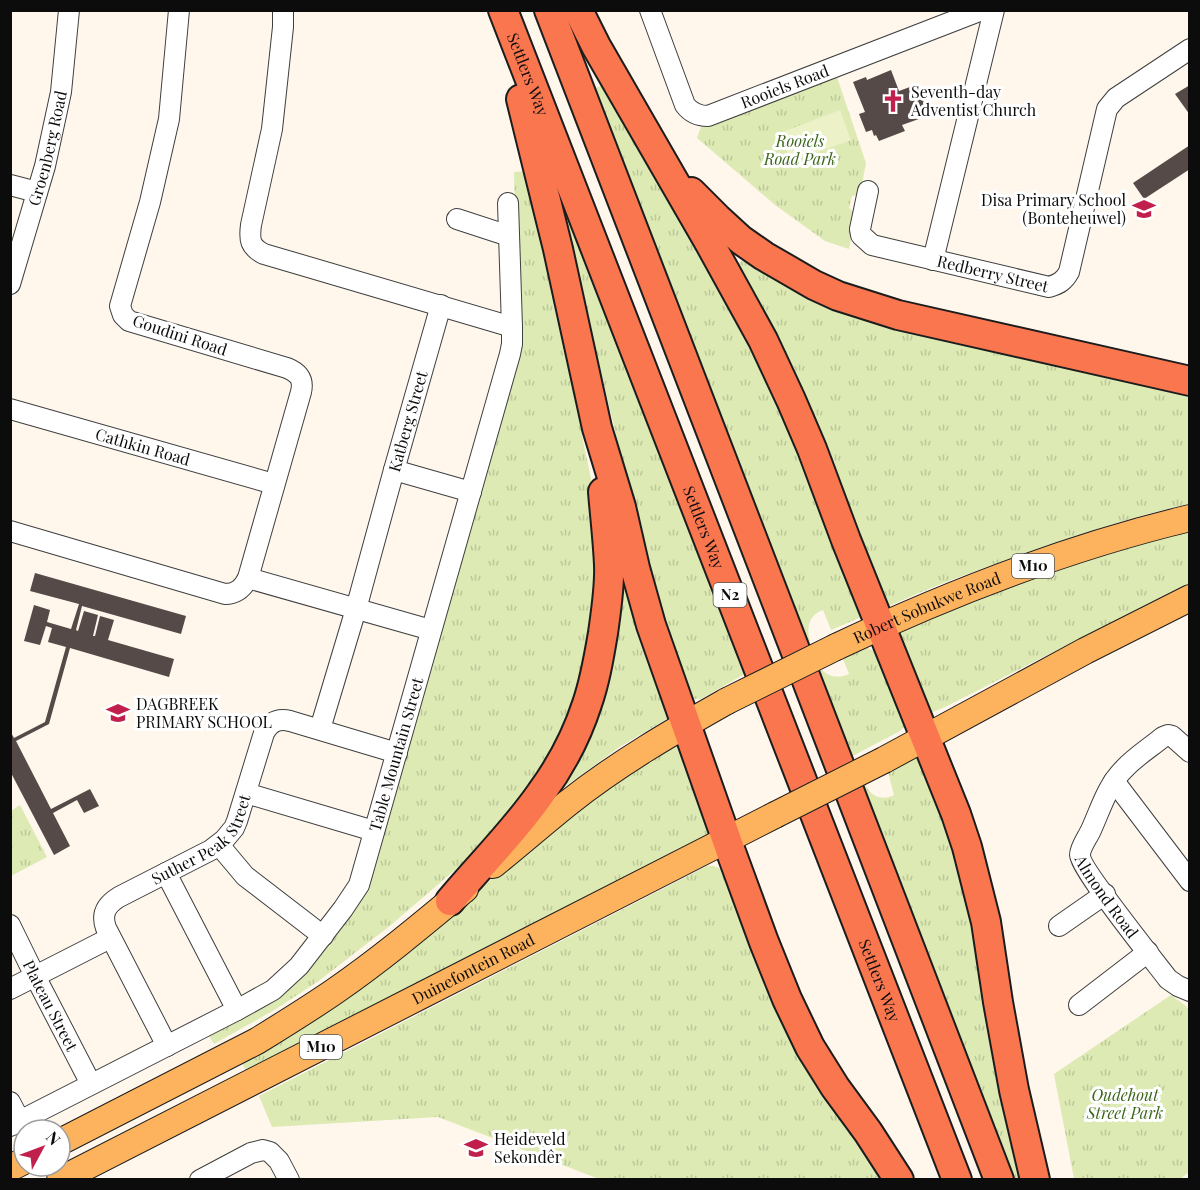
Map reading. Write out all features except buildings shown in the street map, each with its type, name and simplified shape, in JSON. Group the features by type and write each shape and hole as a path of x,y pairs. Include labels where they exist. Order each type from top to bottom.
{"highway":[{"path":"497,10 561,261 597,428 621,507 651,625 764,942 787,999 810,1047 899,1179"},
{"name":"Settlers Way","path":"503,10 957,1179"},
{"name":"N2","path":"549,10 999,1179"},
{"path":"578,10 763,340 808,439 956,814 978,886 986,922 1014,1090 1035,1179"},
{"path":"654,147 694,196 733,232 764,256 814,285 859,303 898,315 1190,381"},
{"path":"450,902 521,820 546,786 571,743 587,704 598,661 606,614 609,567 597,428"}],"main road":[{"name":"Robert Sobukwe Road","path":"686,724 726,701 836,647 982,584 1118,538 1190,518"},
{"name":"M10","path":"925,737 1085,651 1190,598"},
{"name":"M10","path":"72,1136 256,1041 335,991 450,902 568,803 619,766 686,724"},
{"name":"Duinefontein Road","path":"60,1179 884,760 925,737"}],"street":[{"name":"Groenberg Road","path":"10,284 45,166 61,92 69,10"},
{"name":"Goudini Road","path":"179,10 169,119 150,202 120,306 123,315 129,321 287,368 300,376 303,381 248,578"},
{"path":"283,10 272,129 250,225 249,237 256,250 513,327"},
{"name":"Rooiels Road","path":"650,10 685,105 692,113 702,116 708,116 982,10"},
{"name":"Redberry Street","path":"994,10 933,260 1048,287 1063,281 1069,272 1107,109 1116,98 1190,49"},
{"path":"956,21 973,34 983,51"},
{"path":"10,185 37,192"},
{"path":"868,191 860,229 861,235 872,245 933,260"},
{"name":"Table Mountain Street","path":"25,1118 237,1011 279,986 299,966 323,936 358,885 510,354 513,327 508,203"},
{"path":"458,219 509,236"},
{"name":"Katberg Street","path":"320,729 441,305"},
{"name":"Cathkin Road","path":"10,409 274,484"},
{"path":"394,470 471,492"},
{"path":"10,531 225,594 240,590 248,578 431,630"},
{"name":"Suther Peak Street","path":"167,1046 110,938 103,921 106,908 119,897 219,845 234,828 240,815 264,733 271,724 279,719 397,753"},
{"name":"Almond Road","path":"1190,752 1168,735 1124,768 1103,800 1080,856 1082,863 1168,979 1190,991"},
{"path":"1114,781 1190,882"},
{"path":"246,793 374,831"},
{"path":"219,845 245,876 323,936"},
{"path":"166,873 237,1011"},
{"path":"1059,926 1105,894"},
{"name":"Plateau Street","path":"10,925 91,1084"},
{"path":"10,989 110,938"},
{"path":"1079,1005 1148,952"},
{"path":"10,1102 14,1118"},
{"path":"200,1179 251,1153 263,1150 277,1158 289,1179"}],"green space":[{"name":"Rooiels Road Park","path":"836,74 866,163 860,194 852,196 849,208 856,214 849,249 825,241 775,205 697,138 702,124"},
{"path":"607,83 758,347 864,616 831,630 823,610 818,612 810,622 808,631 810,641 806,643 592,90"},
{"path":"840,110 851,140 791,162 780,133"},
{"path":"528,171 592,484 600,593 574,711 533,790 470,857 391,925 320,980 276,1009 214,1044 206,1031 264,1002 342,921 518,353 514,172"},
{"path":"573,217 748,672 701,699 695,699 688,694 653,589 564,218"},
{"path":"745,258 1189,391 1189,504 1060,541 985,567 889,606 885,603 737,265"},
{"path":"1189,527 1189,588 930,713 896,630 980,593"},
{"path":"618,553 670,717 618,748 555,794"},
{"path":"861,647 879,654 905,723 900,731 849,758 814,666 818,665 832,676 840,677 849,674 841,654"},
{"path":"675,745 679,747 709,831 707,836 683,851 680,848 246,1071 240,1060 449,916 586,800"},
{"path":"923,754 956,838 1022,1179 1015,1179 862,786 865,784 877,797 885,798 894,795 888,772"},
{"path":"20,805 47,857 11,876 11,811"},
{"path":"707,866 723,870 889,1179 599,1179 438,1117 272,1127 259,1096"},
{"name":"Oudehout Street Park","path":"1171,995 1189,1010 1189,1172 1180,1179 1074,1179 1054,1074"}],"place":[{"name":"Seventh-day Adventist Church","path":"893,101"},
{"name":"Disa Primary School (Bonteheuwel)","path":"1144,209"},
{"name":"DAGBREEK PRIMARY SCHOOL","path":"118,713"},
{"name":"Heideveld Sekondêr","path":"476,1148"}]}
